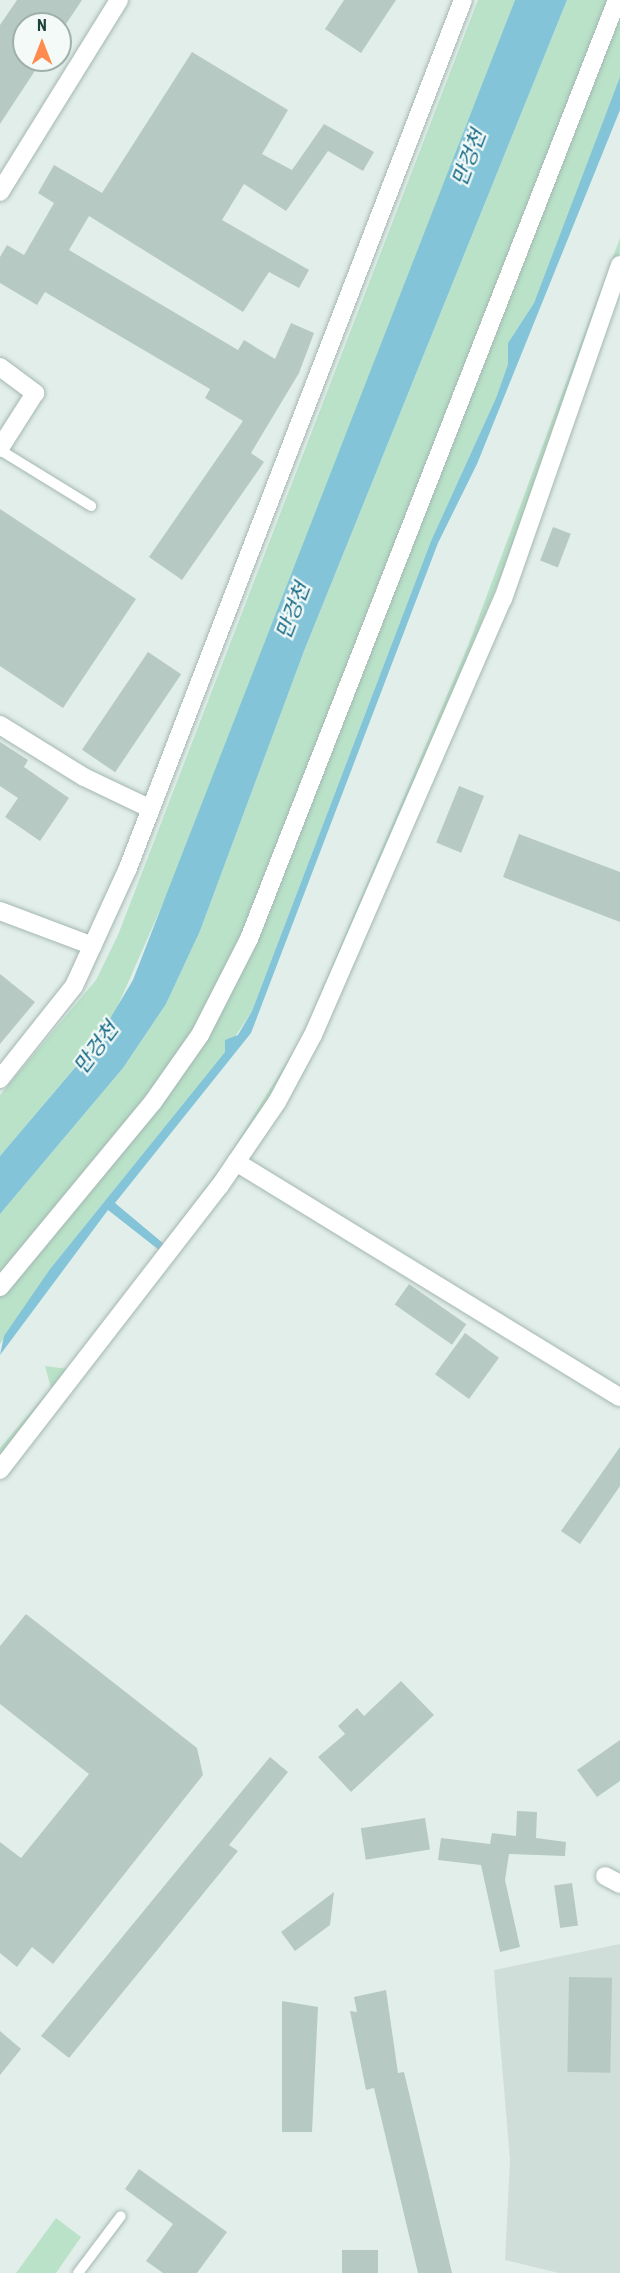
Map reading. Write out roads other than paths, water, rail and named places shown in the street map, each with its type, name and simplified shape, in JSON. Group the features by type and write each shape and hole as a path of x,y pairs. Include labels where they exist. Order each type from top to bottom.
{"street":[{"path":"0,192 119,0"},
{"path":"0,1079 74,986 93,946 151,809 463,0"},
{"path":"0,1287 153,1102 200,1035 249,939 617,0"},
{"path":"0,1470 75,1379 236,1162 313,1035 392,862 503,599 620,265"},
{"path":"0,367 34,393 0,449"},
{"path":"0,725 84,777 151,809"},
{"path":"0,911 93,946"},
{"path":"236,1162 620,1397"}],"lane":[{"path":"0,449 91,506"},
{"path":"78,2273 121,2216"}],"water":[{"name":"만겅천","path":"515,0 567,0 304,651 200,931 166,1004 123,1068 0,1214 0,1156 95,1044 133,980"},
{"path":"620,77 620,110 477,464 438,543 251,1033 115,1203 164,1244 159,1250 108,1210 0,1355 4,1336 50,1269 225,1052 225,1040 238,1035 252,1011 431,541 496,398 508,364 508,343 534,303"}]}
